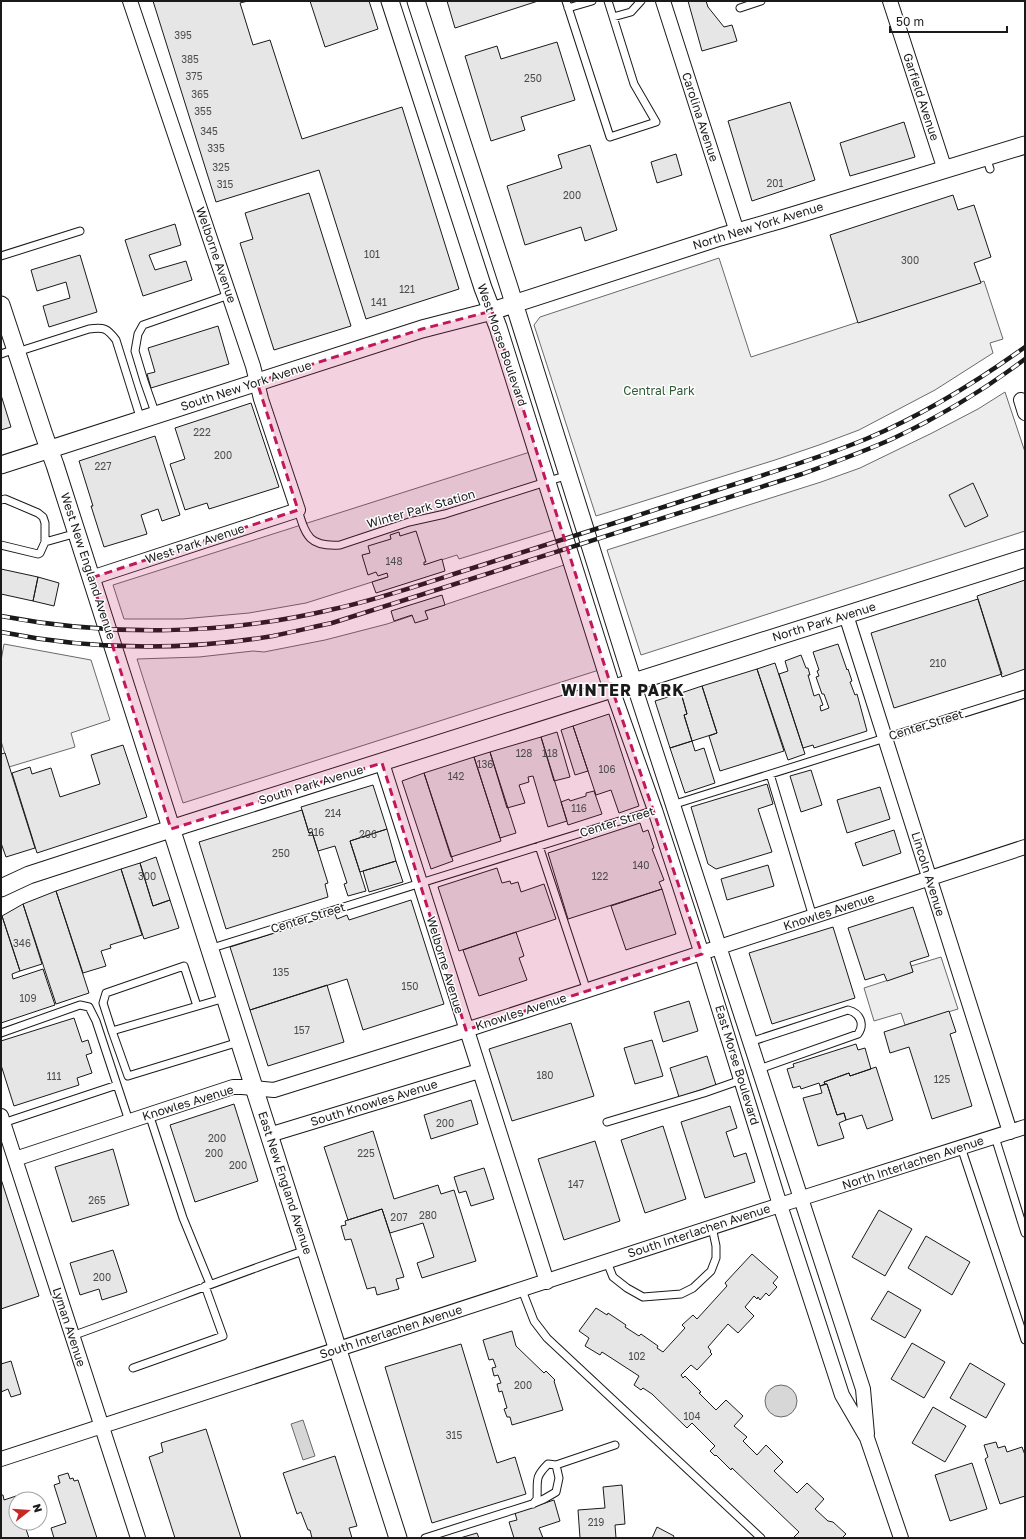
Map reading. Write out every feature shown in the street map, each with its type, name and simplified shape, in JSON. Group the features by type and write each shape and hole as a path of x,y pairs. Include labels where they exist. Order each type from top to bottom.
{"street":[{"name":"Welborne Avenue","path":"130,1 230,295 253,366 261,399 298,510"},
{"name":"West Morse Boulevard","path":"390,1 547,481 623,686"},
{"name":"West Morse Boulevard","path":"416,1 553,425 568,475 623,686"},
{"name":"Carolina Avenue","path":"663,1 737,232"},
{"name":"Garfield Avenue","path":"890,1 945,170"},
{"name":"North New York Avenue","path":"492,311 737,232 945,170 988,163 1025,145"},
{"name":"West New England Avenue","path":"2,308 11,351 49,450 77,533 171,829"},
{"name":"South New York Avenue","path":"1,465 422,330 492,311"},
{"path":"531,432 553,425"},
{"name":"West Park Avenue","path":"91,578 298,510"},
{"name":"North Park Avenue","path":"623,686 1025,558"},
{"name":"Lincoln Avenue","path":"846,615 886,737 1010,1132"},
{"name":"South Park Avenue","path":"1,888 29,875 623,686"},
{"name":"East Morse Boulevard","path":"623,686 672,805 863,1389 867,1438"},
{"name":"East Morse Boulevard","path":"623,686 655,810 702,954 780,1205 842,1395 867,1438 901,1538"},
{"name":"Welborne Avenue","path":"382,763 547,1282"},
{"name":"Center Street","path":"655,810 672,805"},
{"name":"East New England Avenue","path":"171,829 398,1538"},
{"name":"Knowles Avenue","path":"15,1159 233,1087 242,1086 254,1089 274,1090 702,954 1025,848"},
{"name":"South Knowles Avenue","path":"269,1135 479,1071"},
{"name":"Lyman Avenue","path":"2,1120 138,1538"},
{"name":"North Interlachen Avenue","path":"780,1205 1025,1127"},
{"name":"South Interlachen Avenue","path":"1,1459 780,1205"}],"lane":[{"path":"592,1 567,5 610,137 656,122 634,84 608,1"},
{"path":"613,17 631,12 641,1"},
{"path":"740,8 761,1"},
{"path":"1,256 80,231"},
{"path":"149,418 144,381 135,351 138,334 143,325 230,295"},
{"path":"11,351 89,329 100,328 109,331 116,340 149,418"},
{"name":"Winter Park Station","path":"298,510 305,532 313,540 320,544 340,544 409,522 445,514 568,475"},
{"path":"1,500 5,499 38,513 45,523 45,542 40,553 38,554 1,546"},
{"path":"45,542 77,533"},
{"name":"Center Street","path":"672,805 1025,694"},
{"path":"770,774 813,917"},
{"name":"Center Street","path":"209,949 655,810"},
{"path":"539,846 587,991"},
{"path":"197,1006 184,966 106,993 103,1003 128,1076 239,1042"},
{"path":"112,1031 225,998"},
{"path":"1,1033 80,1006 89,1007 96,1021 129,1121"},
{"path":"750,1042 848,1010 855,1012 859,1016 861,1030 858,1034 759,1069"},
{"path":"607,1122 704,1094 741,1080"},
{"path":"2,1120 117,1085"},
{"path":"133,1368 223,1336 149,1114"},
{"path":"995,1137 1025,1233"},
{"path":"961,1147 1025,1340"},
{"path":"607,1262 613,1277 627,1288 643,1297 681,1294 693,1288 711,1271 716,1258 716,1246 712,1227"},
{"path":"72,1336 143,1311 207,1285 306,1250"},
{"path":"522,1290 534,1321 547,1338 761,1538"},
{"path":"532,1504 537,1499 536,1480 540,1472 548,1464 556,1465 615,1445"},
{"path":"425,1538 544,1499 556,1492 559,1478 556,1465"}],"highlighted area":[{"path":"492,311 612,689 702,954 466,1030 382,763 171,829 91,578 298,510 257,382 422,329"}],"shaded area":[{"name":"Central Park","path":"719,258 751,357 984,281 1003,339 990,343 993,353 935,390 859,430 775,460 596,516 534,325 540,317"},
{"path":"1005,392 1025,452 1025,531 641,655 607,550 821,482 860,468 978,409"},
{"path":"530,452 553,530 459,559 457,555 306,603 249,613 182,619 124,619 113,585"},
{"path":"564,565 599,670 183,803 137,659 199,657 253,651 264,652 325,640 387,624"},
{"path":"4,644 91,660 110,720 71,733 75,747 9,767 1,741 1,661"},
{"path":"941,957 958,1009 905,1025 901,1013 874,1021 864,988 913,972 911,966"},
{"path":"781,1385 790,1388 794,1392 797,1401 794,1410 790,1414 781,1417 772,1414 768,1410 765,1401 768,1392 772,1388"},
{"path":"303,1420 315,1456 303,1460 291,1424"}],"building":[{"path":"153,1 248,1 240,3 253,45 270,40 302,139 402,107 459,289 366,319 319,170 216,202"},
{"path":"310,1 369,1 378,29 325,47"},
{"path":"447,1 538,1 455,28"},
{"path":"688,1 706,1 708,7 724,27 732,25 737,41 702,51"},
{"path":"557,42 575,100 521,117 525,130 491,141 465,56 497,46 501,59"},
{"path":"790,102 815,180 752,201 728,121"},
{"path":"904,122 915,157 850,176 840,143"},
{"path":"590,145 617,230 585,241 581,227 525,245 507,186 562,168 558,155"},
{"path":"676,154 682,175 657,183 651,162"},
{"path":"309,193 351,326 274,350 240,243 253,239 245,213"},
{"path":"953,195 958,210 974,205 991,257 974,263 981,283 858,323 830,235"},
{"path":"175,224 181,245 149,255 155,270 186,261 192,280 143,296 125,240"},
{"path":"80,255 97,312 49,327 43,306 70,298 66,282 37,291 31,270"},
{"path":"218,326 229,364 151,388 147,374 155,372 148,348"},
{"path":"1,395 11,427 1,430"},
{"path":"251,403 279,487 209,509 207,503 185,510 170,464 185,459 175,428"},
{"path":"155,436 180,515 162,521 158,509 141,515 147,534 104,547 79,461"},
{"path":"973,483 988,516 965,527 949,495"},
{"path":"416,531 426,562 424,562 424,565 442,559 445,571 376,593 372,582 388,577 387,573 378,576 376,572 368,575 362,555 370,553 368,546 391,539 390,535 399,532 400,536"},
{"path":"1,569 38,577 33,601 1,594"},
{"path":"38,577 59,583 54,606 33,601"},
{"path":"1025,580 1025,669 1002,677 977,596"},
{"path":"442,595 445,605 425,611 428,619 415,623 412,615 394,621 391,611"},
{"path":"978,599 1002,674 894,708 871,633"},
{"path":"838,644 852,681 850,682 855,695 857,694 867,731 814,748 813,745 803,748 779,674 788,671 785,661 801,655 806,668 808,668 810,675 808,675 814,696 819,694 823,705 820,706 821,711 829,708 816,677 819,676 817,671 819,670 813,652"},
{"path":"775,663 805,754 788,760 757,669"},
{"path":"757,669 784,751 720,771 709,736 717,733 702,686"},
{"path":"702,686 717,733 692,741 684,715 687,714 681,693"},
{"path":"681,693 687,714 684,715 692,741 670,748 655,701"},
{"path":"609,714 639,806 619,813 611,790 596,795 573,726"},
{"path":"573,726 588,771 575,775 561,730"},
{"path":"557,732 570,777 554,781 541,737"},
{"path":"541,737 567,821 548,827 533,776 528,777 529,782 519,785 525,803 507,808 490,752"},
{"path":"692,741 695,751 704,748 715,783 685,793 670,748"},
{"path":"123,745 147,817 37,853 12,773 30,767 32,774 51,768 60,797 100,784 91,755"},
{"path":"490,752 516,833 500,838 474,757"},
{"path":"5,753 35,848 6,857 1,843 1,754"},
{"path":"474,757 501,841 451,857 424,773"},
{"path":"811,770 822,805 801,812 790,776"},
{"path":"424,773 453,861 431,869 402,781"},
{"path":"767,784 773,804 758,809 772,852 716,869 708,864 691,807"},
{"path":"373,785 387,829 350,841 366,891 348,896 344,884 347,883 335,846 318,851 312,832 309,833 301,807"},
{"path":"880,787 890,819 847,833 837,800"},
{"path":"594,791 602,814 568,825 561,802 586,796 586,793"},
{"path":"302,810 309,833 312,832 328,883 325,884 328,897 226,929 199,842"},
{"path":"640,823 643,832 648,830 654,848 652,849 664,880 659,882 662,889 568,919 548,853"},
{"path":"387,829 396,861 360,872 350,841"},
{"path":"894,830 901,853 863,866 855,843"},
{"path":"156,857 170,900 153,906 140,863"},
{"path":"396,861 403,882 369,892 363,871"},
{"path":"140,863 153,906 170,900 179,928 144,939 121,869"},
{"path":"768,865 774,886 727,900 721,879"},
{"path":"497,868 502,883 510,881 511,884 518,882 521,892 544,884 556,919 459,951 438,887"},
{"path":"121,869 142,935 110,945 111,948 101,951 106,966 83,973 56,891"},
{"path":"662,889 676,934 626,950 611,906"},
{"path":"56,891 89,993 56,1004 23,904"},
{"path":"411,900 444,1004 363,1030 347,979 250,1010 230,947 335,914 337,919 347,915 349,920"},
{"path":"23,904 42,964 20,971 2,916"},
{"path":"913,907 929,956 910,962 913,972 887,981 884,974 865,980 848,928"},
{"path":"1,916 20,971 12,974 13,979 43,969 55,1005 1,1023"},
{"path":"833,927 855,998 772,1024 749,953"},
{"path":"516,932 524,956 519,958 527,980 479,996 463,950"},
{"path":"327,985 344,1042 268,1066 250,1010"},
{"path":"689,1001 698,1031 663,1042 654,1012"},
{"path":"949,1011 956,1032 950,1034 972,1106 932,1119 909,1047 890,1053 884,1032"},
{"path":"74,1018 82,1042 88,1040 92,1053 86,1055 92,1073 77,1078 79,1085 14,1106 1,1065 1,1041"},
{"path":"571,1023 594,1096 512,1121 489,1049"},
{"path":"652,1040 663,1076 635,1084 624,1048"},
{"path":"856,1044 858,1050 865,1048 871,1069 850,1076 849,1073 824,1082 825,1084 820,1086 819,1083 801,1089 800,1086 793,1088 787,1069 794,1067 793,1064"},
{"path":"707,1056 716,1085 679,1097 670,1068"},
{"path":"876,1067 893,1120 867,1129 862,1115 846,1120 844,1113 837,1115 827,1084 824,1082 849,1073 850,1076"},
{"path":"827,1084 837,1115 844,1113 846,1120 839,1123 844,1138 818,1146 803,1098 822,1093 820,1086"},
{"path":"471,1100 478,1124 431,1139 424,1115"},
{"path":"234,1104 258,1181 195,1202 170,1125"},
{"path":"730,1106 737,1128 726,1132 734,1157 746,1153 755,1182 705,1198 681,1122"},
{"path":"663,1126 686,1199 645,1213 621,1140"},
{"path":"373,1131 394,1199 438,1185 441,1194 454,1190 476,1261 422,1278 417,1263 434,1257 423,1223 390,1233 382,1209 348,1220 324,1147"},
{"path":"595,1141 620,1221 564,1240 538,1159"},
{"path":"113,1149 129,1205 72,1222 55,1167"},
{"path":"484,1168 494,1199 471,1206 466,1191 459,1193 454,1177"},
{"path":"1,1179 39,1296 1,1309"},
{"path":"382,1209 404,1277 396,1279 399,1289 377,1295 375,1287 367,1289 351,1239 345,1240 341,1226 346,1225 345,1221"},
{"path":"879,1210 912,1229 885,1276 852,1257"},
{"path":"926,1236 970,1262 952,1295 908,1268"},
{"path":"113,1250 127,1292 102,1300 99,1289 80,1295 70,1263"},
{"path":"752,1254 778,1277 773,1283 777,1287 769,1296 766,1293 760,1300 758,1297 757,1299 754,1296 745,1307 754,1316 738,1333 728,1324 708,1347 712,1354 697,1370 691,1365 681,1375 683,1378 685,1376 701,1392 699,1393 716,1410 726,1400 743,1416 734,1426 747,1437 743,1441 757,1455 766,1445 783,1462 774,1471 797,1493 807,1483 824,1499 815,1509 846,1534 842,1538 793,1538 799,1532 732,1468 731,1470 710,1451 715,1446 692,1423 687,1428 652,1394 643,1388 641,1390 634,1385 639,1376 602,1352 600,1355 585,1346 589,1338 579,1331 596,1308 607,1315 608,1313 639,1336 641,1334 658,1346 657,1348 663,1352 685,1328 682,1325 693,1315 697,1319 727,1286 725,1283"},
{"path":"888,1291 921,1310 905,1338 871,1319"},
{"path":"512,1331 516,1346 544,1373 546,1371 555,1380 554,1381 563,1410 512,1425 510,1417 507,1417 504,1409 507,1408 502,1391 499,1392 497,1384 501,1383 498,1375 494,1376 492,1368 496,1367 493,1359 489,1360 483,1340"},
{"path":"912,1343 945,1362 924,1398 891,1379"},
{"path":"461,1344 497,1463 515,1457 526,1494 432,1523 385,1367"},
{"path":"11,1361 21,1394 11,1397 8,1389 1,1392 1,1364"},
{"path":"970,1363 1005,1384 986,1418 950,1398"},
{"path":"933,1407 966,1426 945,1462 912,1443"},
{"path":"206,1429 241,1538 175,1538 149,1457 163,1452 161,1443"},
{"path":"996,1442 998,1448 1005,1446 1007,1452 1022,1447 1025,1455 1025,1496 1000,1504 985,1459 988,1457 984,1445"},
{"path":"335,1456 357,1526 349,1528 352,1538 312,1538 310,1530 308,1530 301,1512 297,1514 283,1473"},
{"path":"972,1463 987,1509 950,1521 935,1475"},
{"path":"68,1473 70,1479 73,1478 74,1481 78,1480 97,1538 54,1538 51,1528 66,1523 54,1485 60,1483 58,1476"},
{"path":"622,1485 625,1524 615,1525 616,1538 580,1538 578,1510 605,1508 603,1487"},
{"path":"1,1495 3,1495 4,1500 8,1499 8,1531 27,1531 29,1538 1,1538"},
{"path":"554,1500 560,1521 539,1528 543,1538 514,1538 509,1522 517,1520 515,1513"},
{"path":"657,1527 674,1536 673,1538 652,1538"},
{"path":"477,1533 479,1538 460,1538"}],"railway":[{"path":"1,616 42,623 84,627 126,630 168,630 252,624 293,618 364,602 793,466 851,445 908,420 948,398 1025,347"},
{"path":"1,632 35,638 102,645 171,646 239,641 273,636 332,623 802,474 847,457 892,439 927,422 977,392 1025,359"}],"district":[{"name":"WINTER PARK","path":"623,690"}]}
